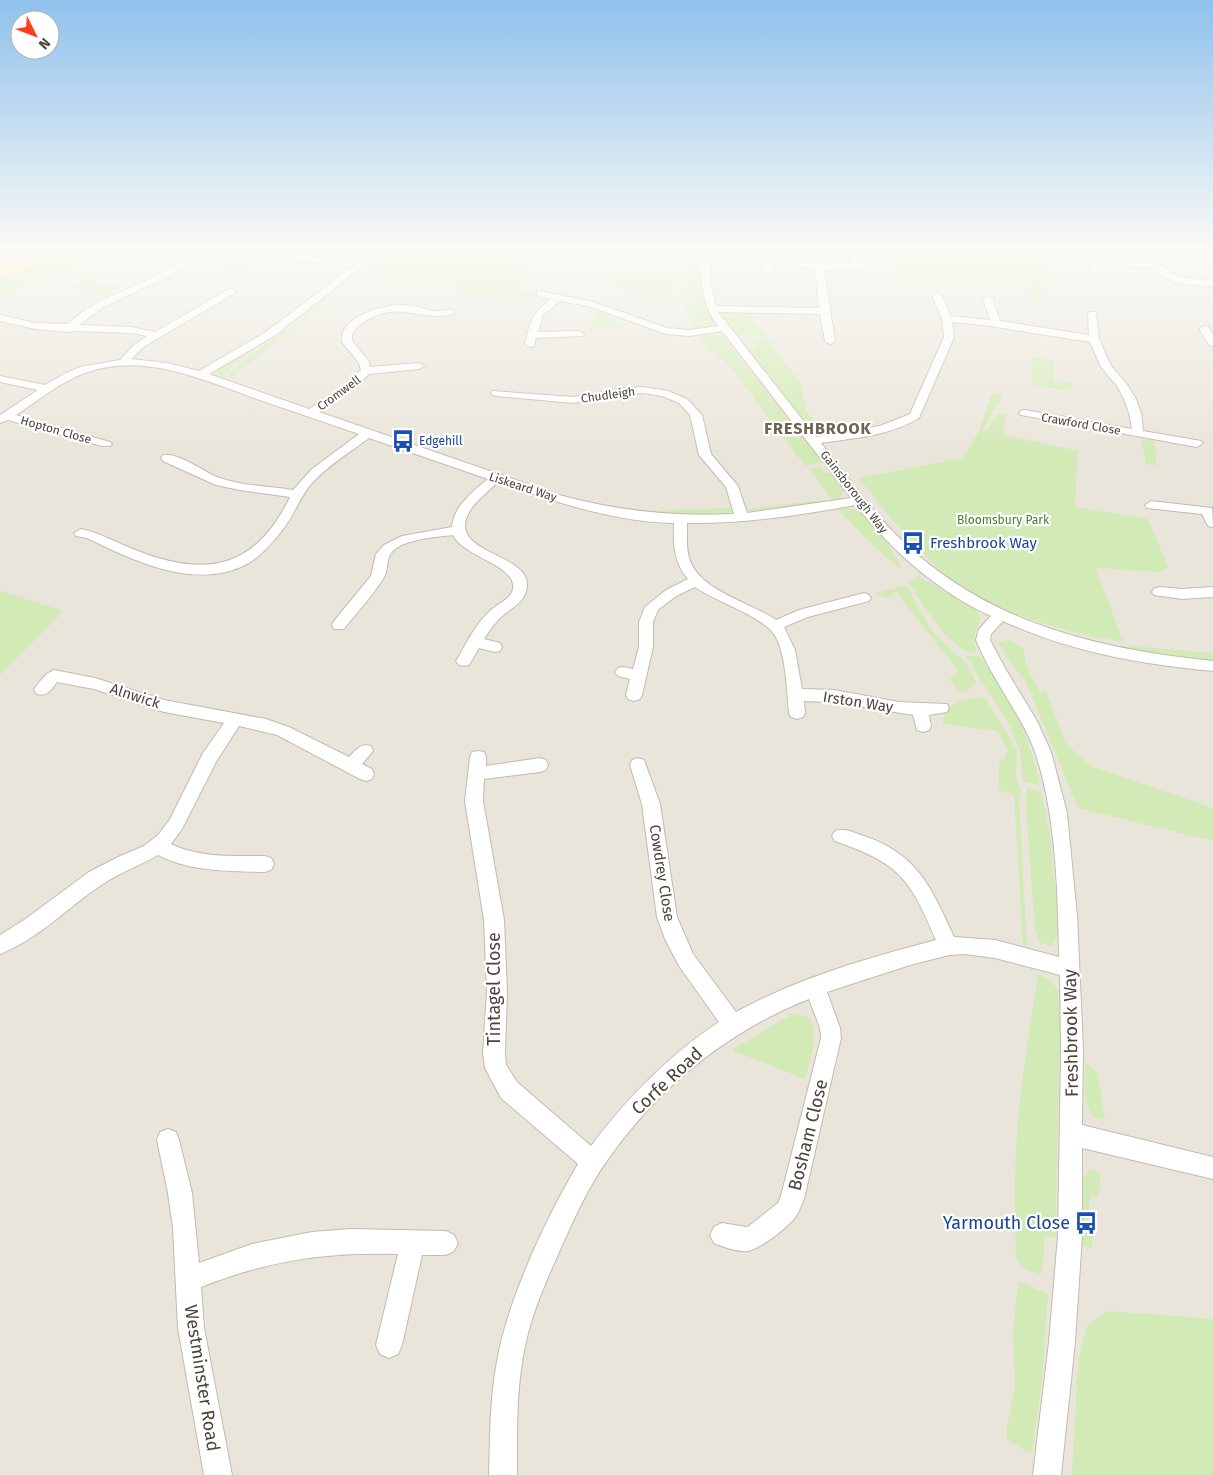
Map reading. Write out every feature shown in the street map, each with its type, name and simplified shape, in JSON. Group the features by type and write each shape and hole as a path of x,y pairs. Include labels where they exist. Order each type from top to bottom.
{"street":[{"path":"69,329 82,317"},
{"path":"123,363 130,352 186,317"},
{"path":"200,375 270,334 292,317"},
{"name":"Cromwell","path":"366,372 364,362 347,342 347,333 354,324 367,317"},
{"path":"538,317 532,340 579,334"},
{"path":"627,317 666,331 690,333 725,328"},
{"name":"Gainsborough Way","path":"718,317 813,441 896,544 920,565 957,592 1000,615 1052,637 1092,648 1167,662 1213,666"},
{"path":"825,317 830,341"},
{"path":"996,317 996,325"},
{"name":"Crawford Close","path":"1107,322 1093,317 1094,339 1106,367 1122,385 1130,399 1135,413 1138,434"},
{"path":"0,318 36,326 69,329 131,330 157,335"},
{"path":"813,441 896,425 915,416 949,337 947,319 1094,339"},
{"path":"1204,329 1213,343"},
{"name":"Liskeard Way","path":"3,418 77,372 98,366 123,363 160,364 200,375 496,478 585,506 635,516 681,521 742,518 776,515 860,500"},
{"name":"Cromwell","path":"310,413 353,385 366,372 419,366"},
{"path":"0,379 48,389"},
{"name":"Chudleigh","path":"496,393 518,391 573,400 624,391 643,390 664,393 683,401 696,416 705,454 732,486 742,518"},
{"name":"Crawford Close","path":"1025,413 1197,443"},
{"name":"Hopton Close","path":"3,418 106,444"},
{"path":"81,533 91,535 149,560 192,570 217,570 239,562 259,547 285,519 302,488 324,466 367,434"},
{"path":"167,458 179,468 226,484 298,495"},
{"path":"464,661 488,621 517,594 520,583 516,572 512,568 476,550 465,541 458,530 459,521 464,510 496,478"},
{"path":"1151,505 1211,516"},
{"path":"681,521 679,533 681,553 689,574 696,581 774,626 786,643 797,713"},
{"path":"339,625 379,575 384,554 388,549 401,541 414,537 458,530"},
{"path":"95,551 107,543"},
{"path":"634,695 646,648 644,630 652,607 671,593 696,581"},
{"path":"1159,592 1191,594 1213,592"},
{"path":"774,626 804,613 864,598"},
{"path":"842,603 851,615"},
{"name":"Freshbrook Way","path":"1000,615 984,633 983,640 999,672 1029,721 1043,752 1058,814 1065,874 1070,969 1072,1134 1070,1236 1062,1342 1047,1475"},
{"path":"476,642 495,647"},
{"path":"623,672 639,676"},
{"name":"Alnwick","path":"42,690 54,676 95,684 164,706 235,719 282,731 358,769 365,752"},
{"name":"Irston Way","path":"795,695 833,696 883,707 920,710 941,708"},
{"path":"920,710 923,726"},
{"path":"0,945 31,926 96,878 157,846 176,824 209,758 235,719"},
{"name":"Tintagel Close","path":"540,765 477,766 474,801 494,920 497,992 494,1053 496,1068 509,1090 593,1162"},
{"name":"Cowdrey Close","path":"638,765 650,804 667,917 675,939 686,960 733,1025"},
{"path":"841,836 859,849 892,856 906,866 923,890 948,946"},
{"path":"157,846 167,852 193,859 224,864 265,864"},
{"name":"Corfe Road","path":"504,1475 505,1404 512,1348 519,1319 553,1238 593,1162 635,1109 699,1050 733,1025 760,1010 815,987 897,960 948,946 975,946 1002,951 1070,969"},
{"name":"Bosham Close","path":"722,1235 747,1239 757,1234 786,1211 792,1198 831,1038 830,1028 815,987"},
{"path":"1072,1134 1213,1168"},
{"name":"Westminster Road","path":"168,1140 186,1228 187,1280 191,1328 218,1475"},
{"path":"187,1280 229,1264 293,1246 361,1241 446,1243"},
{"path":"389,1346 413,1243"}],"shaded area":[{"path":"0,317 1213,317 1213,1475 0,1475"}],"green space":[{"path":"293,317 301,317 231,366 222,380 215,376 219,368"},
{"path":"304,317 308,317 235,375 227,381 225,380 241,362"},
{"path":"596,317 612,317 613,321 628,327 589,330"},
{"path":"690,317 712,317 714,322 711,326 697,329"},
{"path":"723,317 749,317 765,335 749,338 746,335 735,336"},
{"path":"712,333 724,337 821,462 805,466 736,374 716,353 709,351 699,334"},
{"path":"767,338 801,384 806,410 817,425 809,426 747,349 757,348 751,340"},
{"path":"1033,358 1053,360 1054,380 1071,383 1073,391 1032,385"},
{"name":"Bloomsbury Park","path":"992,393 1003,395 982,431 986,431 997,414 1005,415 1004,435 1078,451 1075,507 1148,519 1168,567 1160,572 1096,568 1123,642 1051,626 1017,614 962,586 942,572 919,549 921,547 893,521 859,478 963,458 979,431"},
{"path":"1141,439 1154,441 1157,466 1146,464"},
{"path":"821,467 824,472 831,473 844,491 840,499 833,501 809,469"},
{"path":"825,500 827,502 755,513 746,509"},
{"path":"734,508 730,513 712,517 690,517 662,513 661,510"},
{"path":"838,509 855,510 867,518 889,546 901,567 900,569 868,541"},
{"path":"919,577 977,611 980,619 974,641 978,653 963,650 941,631 908,582"},
{"path":"906,585 934,633 968,666 976,683 970,689 960,692 949,679 956,676 958,670 896,592 887,598 875,594"},
{"path":"0,591 64,611 0,675"},
{"path":"1008,640 1024,648 1025,660 1029,671 1040,692 1046,691 1066,744 1091,766 1213,808 1213,841 1078,808 1026,682 1005,655 998,642"},
{"path":"1113,646 1213,653 1213,660 1172,657"},
{"path":"966,656 980,656 1009,702 1030,748 1040,783 1038,785 1023,782 1020,750 1009,724"},
{"path":"984,696 1017,750 1016,776 1021,792 1019,796 1027,947 1023,945 1014,795 999,790 999,761 1004,759 1008,750 998,731 943,724 944,713 957,702"},
{"path":"1026,790 1041,792 1050,833 1059,930 1051,946 1039,942 1035,931 1026,808"},
{"path":"1038,973 1052,982 1058,990 1060,1031 1055,1238 1045,1236 1042,1273 1038,1274 1024,1268 1016,1258 1015,1192 1019,1105"},
{"path":"792,1014 803,1015 810,1021 813,1029 814,1039 805,1079 732,1050"},
{"path":"1085,1062 1097,1072 1105,1117 1101,1119 1093,1117 1086,1102"},
{"path":"1090,1169 1101,1174 1098,1198 1094,1195 1090,1198 1087,1225 1089,1229 1094,1230 1091,1249 1083,1246 1084,1177"},
{"path":"1018,1281 1048,1294 1042,1381 1032,1451 1029,1452 1007,1440 1007,1428 1015,1385 1013,1330"},
{"path":"1108,1311 1213,1319 1213,1475 1072,1475 1078,1362 1087,1326"}],"place":[{"name":"Edgehill","path":"403,441"},
{"name":"Freshbrook Way","path":"913,543"},
{"name":"Yarmouth Close","path":"1086,1223"}],"district":[{"name":"FRESHBROOK","path":"818,428"}]}
